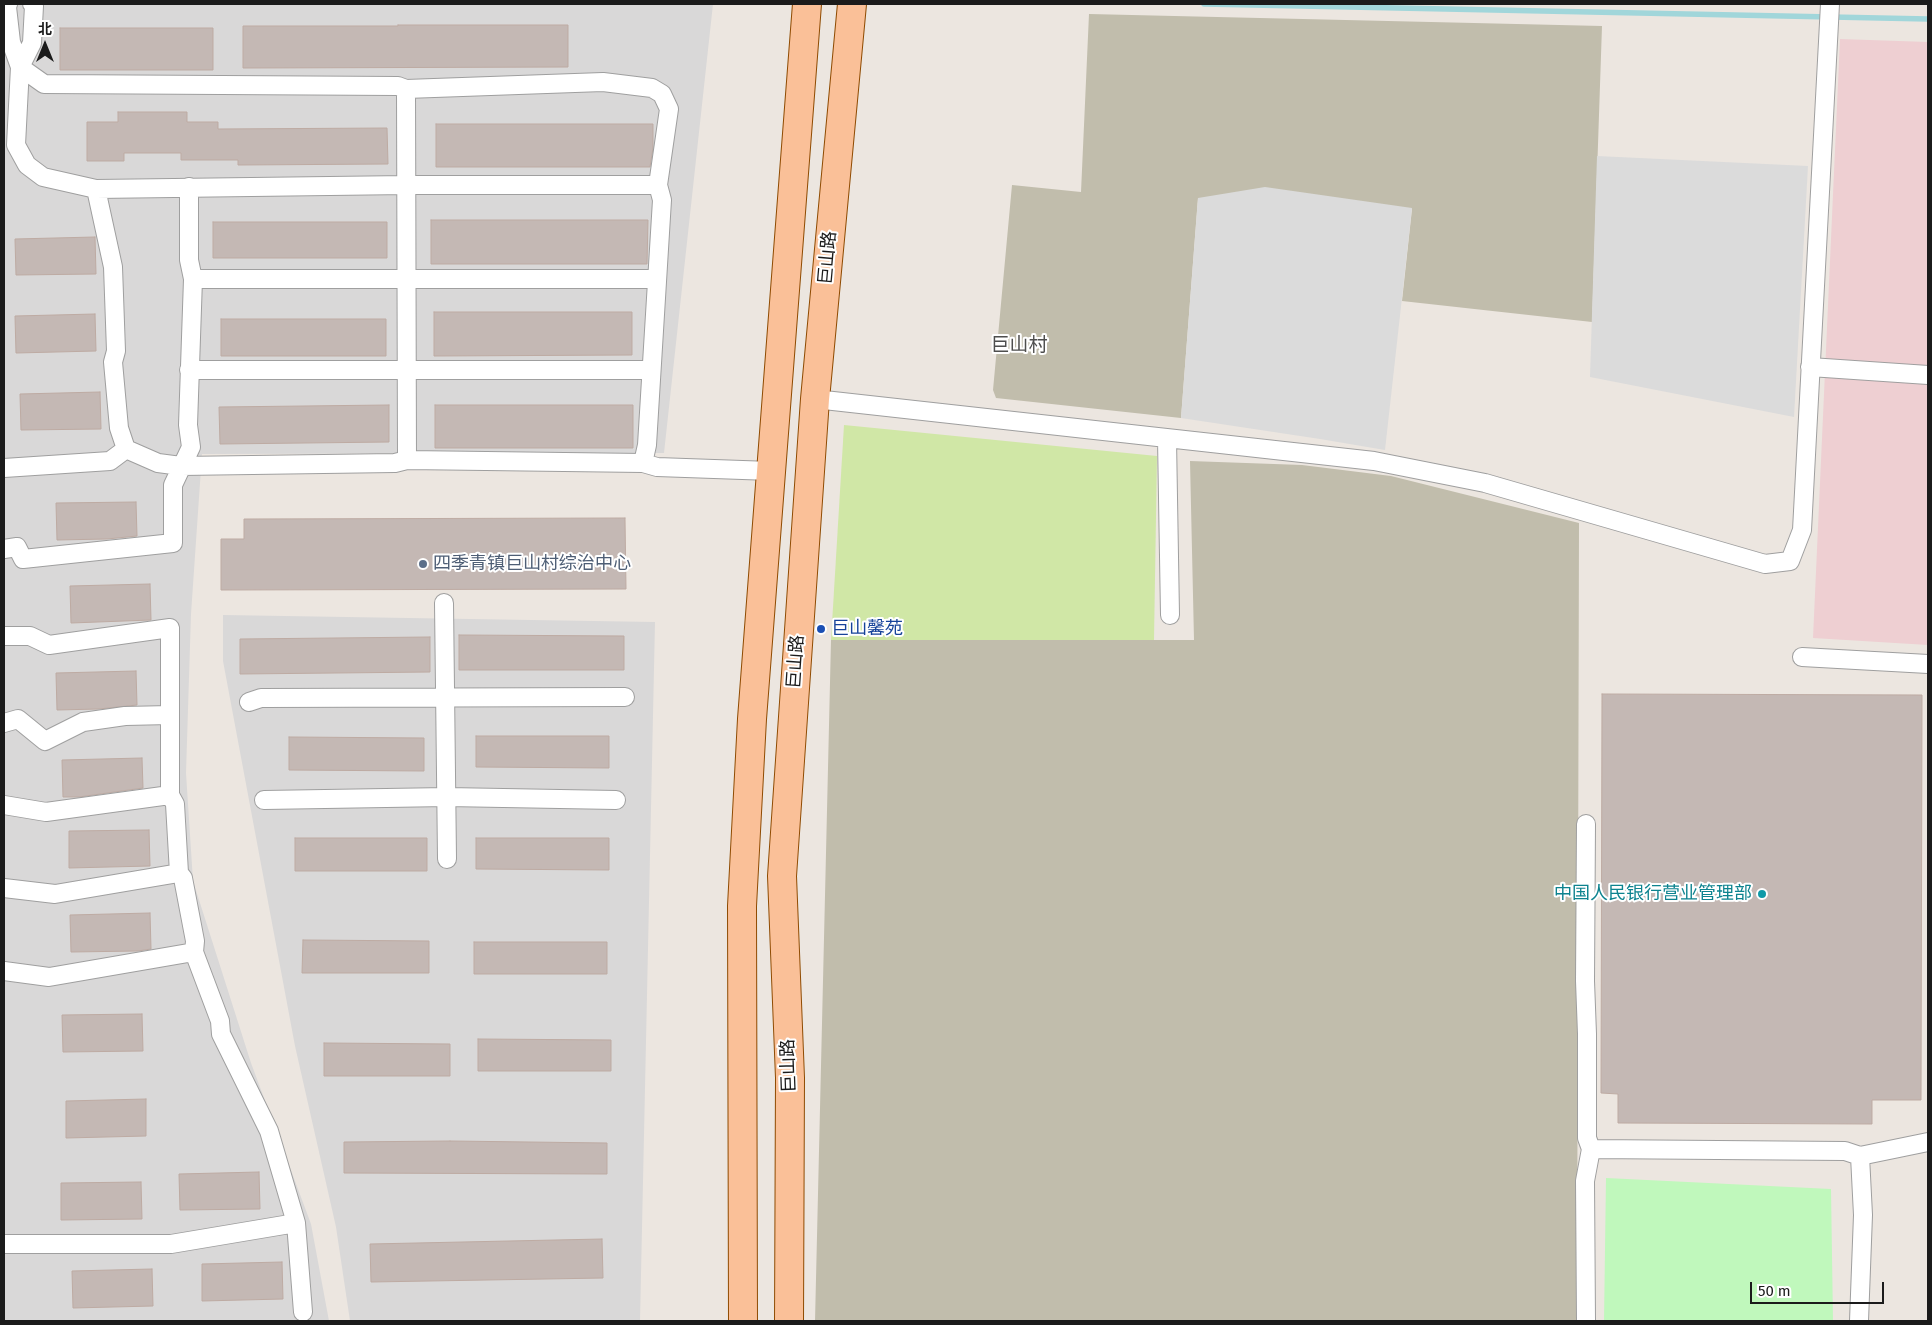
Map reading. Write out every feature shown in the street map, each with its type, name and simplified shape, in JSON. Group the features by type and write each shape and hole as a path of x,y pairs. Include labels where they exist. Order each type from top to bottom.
{"main road":[{"path":"743,1321 742,906 752,720 807,4"},
{"name":"巨山路","path":"789,1321 790,1078 782,876 815,399 852,4"}],"street":[{"path":"8,4 12,67 10,146 26,165 43,177 96,190 189,187 408,185 658,185"},
{"path":"12,67 32,43 34,6 32,4"},
{"path":"815,399 1374,462 1485,483 1765,564 1790,560 1802,530 1830,4"},
{"path":"12,67 44,84 398,86 406,89 603,82 652,88 662,94 669,109 658,185 662,200 647,445 643,463"},
{"path":"406,89 408,460"},
{"path":"4,549 17,546 23,559 173,543 173,485 191,448 188,425 193,279 189,260 189,187"},
{"path":"96,190 113,266 116,351 113,362 119,428 126,449 158,463 181,466 395,463 408,460 643,463 657,467 771,471"},
{"path":"193,279 657,279"},
{"path":"1810,367 1928,375"},
{"path":"189,370 651,370"},
{"path":"1167,438 1170,615"},
{"path":"4,468 110,461 126,449"},
{"path":"444,602 447,859"},
{"path":"4,636 30,636 49,645 170,628 170,795 175,804 179,873 182,878 195,942 194,952 220,1021 221,1034 269,1131 296,1223 303,1312"},
{"path":"1802,657 1928,664"},
{"path":"249,702 261,698 625,697"},
{"path":"4,723 18,719 45,742 83,722 125,716 170,715"},
{"path":"4,804 46,812 170,795"},
{"path":"264,800 447,797 616,800"},
{"path":"1586,824 1587,1138 1591,1149 1585,1181 1586,1321"},
{"path":"4,888 55,894 179,873"},
{"path":"4,971 49,977 194,952"},
{"path":"1591,1149 1845,1151 1860,1156 1928,1142"},
{"path":"1859,1321 1862,1215 1860,1156"},
{"path":"4,1244 171,1244 296,1223"}],"shaded area":[{"path":"4,4 713,4 664,453 202,454 191,614 186,773 193,881 251,1063 311,1224 329,1321 4,1321"},
{"path":"1089,14 1602,26 1592,322 1402,301 1412,209 1198,198 1181,418 996,398 993,390 1012,185 1081,192"},
{"path":"1840,39 1928,42 1928,645 1813,638"},
{"path":"1597,156 1808,166 1794,417 1590,377"},
{"path":"1265,187 1412,208 1385,450 1181,418 1198,198"},
{"path":"1190,461 1302,465 1391,476 1579,523 1577,1321 815,1321 831,640 1194,640"},
{"path":"223,615 655,622 640,1321 350,1321 336,1227 295,1046 223,661"}],"green space":[{"path":"844,425 1157,456 1154,640 831,640"},
{"path":"1606,1178 1831,1189 1833,1321 1604,1321"}],"building":[{"path":"568,25 568,67 243,68 243,26"},
{"path":"60,28 213,28 213,70 60,70"},
{"path":"118,112 187,112 187,122 218,122 218,129 387,128 388,164 238,165 238,160 181,160 181,153 124,153 124,161 87,161 87,122 118,122"},
{"path":"436,124 653,124 653,148 650,167 436,167"},
{"path":"431,220 648,220 647,264 431,264"},
{"path":"213,222 387,222 387,258 213,258"},
{"path":"95,237 96,274 16,275 15,239"},
{"path":"434,312 632,312 632,355 434,356"},
{"path":"95,314 96,351 16,353 15,316"},
{"path":"221,319 386,319 386,356 221,356"},
{"path":"100,392 101,429 21,430 20,394"},
{"path":"389,405 389,442 220,444 219,407"},
{"path":"435,405 633,405 633,448 435,448"},
{"path":"136,502 137,536 57,540 56,503"},
{"name":"四季青镇巨山村综治中心","path":"625,518 626,589 221,590 221,539 244,539 244,519"},
{"path":"150,584 151,620 71,623 70,586"},
{"path":"459,635 624,636 624,670 459,670"},
{"path":"430,637 430,672 240,674 240,639"},
{"path":"136,671 137,705 99,709 57,710 56,673"},
{"name":"中国人民银行营业管理部","path":"1602,694 1922,695 1921,1100 1872,1100 1872,1124 1618,1123 1618,1094 1601,1093"},
{"path":"476,736 609,736 609,768 476,767"},
{"path":"289,737 424,738 424,771 289,770"},
{"path":"142,758 143,788 79,797 63,797 62,760"},
{"path":"149,830 150,866 69,868 69,831"},
{"path":"295,838 427,838 427,871 295,871"},
{"path":"476,838 609,838 609,870 476,869"},
{"path":"150,913 151,949 138,951 71,952 70,915"},
{"path":"303,940 429,941 429,973 302,973"},
{"path":"474,942 607,942 607,974 474,974"},
{"path":"142,1014 143,1051 63,1052 62,1015"},
{"path":"478,1039 611,1040 611,1071 478,1071"},
{"path":"324,1043 450,1044 450,1076 324,1076"},
{"path":"146,1099 146,1136 66,1138 66,1101"},
{"path":"344,1142 607,1143 607,1174 344,1173"},
{"path":"259,1172 260,1209 180,1210 179,1174"},
{"path":"141,1182 142,1219 61,1220 61,1183"},
{"path":"602,1239 603,1278 371,1282 370,1244"},
{"path":"282,1262 283,1299 202,1301 202,1264"},
{"path":"152,1269 153,1306 73,1308 72,1271"}],"waterway":[{"path":"1204,4 1928,19"}],"place":[{"name":"四季青镇巨山村综治中心","path":"423,564"},
{"name":"巨山馨苑","path":"821,629"},
{"name":"中国人民银行营业管理部","path":"1762,894"}],"district":[{"name":"巨山村","path":"1019,346"}]}
